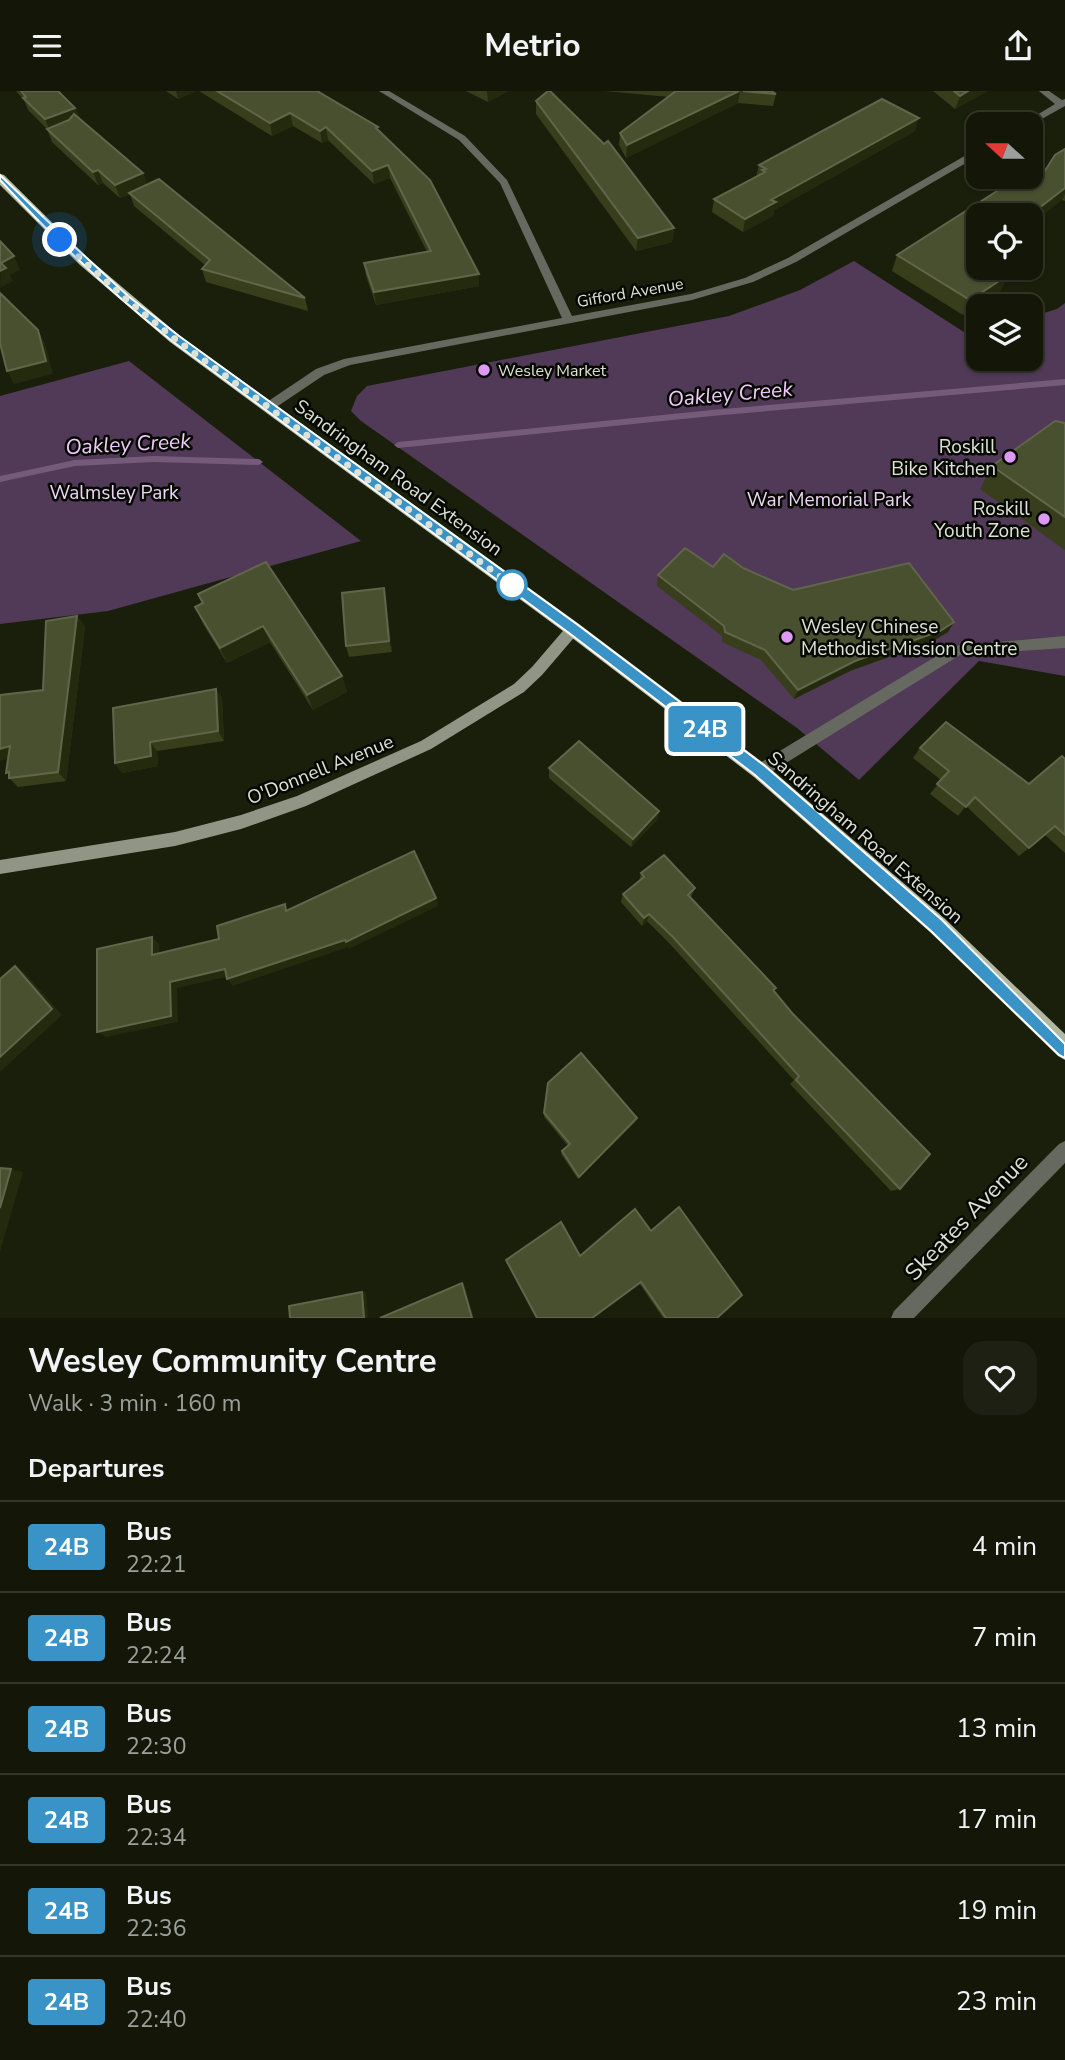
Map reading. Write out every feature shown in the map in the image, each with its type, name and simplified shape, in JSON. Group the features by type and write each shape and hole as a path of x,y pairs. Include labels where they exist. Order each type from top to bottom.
{"main road":[{"name":"Sandringham Road Extension","path":"0,178 60,240 125,298 268,407 573,629 760,771 937,925 1065,1049"}],"street":[{"path":"383,91 438,121 462,138 504,182 568,319"},
{"path":"1043,91 1063,103 1043,114"},
{"name":"Gifford Avenue","path":"268,407 320,372 348,362 692,297 750,280 792,260 966,159"},
{"name":"O'Donnell Avenue","path":"0,867 174,839 241,822 302,801 426,745 510,694 537,671 573,629"},
{"path":"760,771 958,650 1065,642"},
{"name":"Skeates Avenue","path":"901,1318 1065,1150"}],"green space":[{"name":"War Memorial Park","path":"854,261 966,333 966,371 1043,371 1043,313 1065,303 1065,676 979,661 859,780 797,728 361,421 351,411 357,396 367,386 729,316 800,290"},
{"name":"Walmsley Park","path":"129,361 361,541 108,611 0,624 0,396"}],"building":[{"path":"21,91 58,91 75,108 45,119 23,98 26,97"},
{"path":"217,91 317,91 378,127 376,128 430,180 479,274 374,292 364,263 431,251 388,165 372,171 326,127 320,131 290,113 270,123"},
{"path":"548,91 604,144 608,141 674,228 638,238 536,101"},
{"path":"676,91 739,91 627,145 620,133"},
{"path":"743,91 771,91 776,94"},
{"path":"954,91 968,91 960,96"},
{"path":"882,99 919,118 771,200 776,202 745,219 714,199 765,172 762,170 766,169 759,165"},
{"path":"74,114 143,173 115,185 98,170 93,172 47,129 69,120"},
{"path":"1065,149 1065,188 1043,205 978,203 1000,189 1043,189 1043,174 1055,155"},
{"path":"159,179 305,298 202,269 210,260 129,193"},
{"path":"966,211 966,280 1000,280 979,294 966,294 966,298 897,255"},
{"path":"0,241 14,256 1,263 6,268 0,271"},
{"path":"0,293 38,330 46,361 7,371 0,343"},
{"path":"1055,421 1065,423 1065,517 992,466"},
{"path":"685,548 713,567 724,554 743,568 793,590 909,563 954,622 940,631 855,661 798,690 765,650 725,632 724,626 658,575"},
{"path":"266,562 342,676 307,695 263,626 220,648 195,607 203,603 198,594"},
{"path":"384,588 389,641 346,646 342,593"},
{"path":"77,616 58,772 9,778 9,772 6,773 10,746 0,749 0,695 43,690 46,621"},
{"path":"216,689 218,731 150,742 151,756 115,763 113,708"},
{"path":"946,722 1029,784 1062,756 1065,759 1065,835 1055,826 1029,848 975,797 966,807 937,784 949,771 920,748"},
{"path":"579,741 659,811 633,839 549,768"},
{"path":"414,851 436,898 346,942 345,940 227,979 225,969 170,982 171,1016 97,1032 97,949 152,937 152,955 219,939 217,926 285,904 286,911"},
{"path":"664,855 695,888 688,895 776,988 773,990 792,1013 930,1154 900,1189 796,1080 799,1076 673,937 649,914 644,918 623,894 644,877 641,873"},
{"path":"15,966 52,1009 0,1057 0,979"},
{"path":"581,1053 637,1118 579,1177 562,1151 570,1144 544,1113 548,1083"},
{"path":"0,1168 11,1169 0,1208"},
{"path":"679,1207 742,1295 717,1318 666,1318 641,1282 592,1318 537,1318 506,1260 561,1222 580,1256 635,1209 651,1231"},
{"path":"462,1283 472,1318 380,1318"},
{"path":"362,1292 364,1318 290,1318 289,1306"}],"waterway":[{"name":"Oakley Creek","path":"398,445 712,413 1065,382"},
{"name":"Oakley Creek","path":"0,479 75,463 154,459 259,462"}],"bus line":[{"name":"24B","path":"0,178 60,240 175,339 573,629 760,771 937,925 1065,1049"}],"place":[{"name":"Wesley Market","path":"484,370"},
{"name":"Roskill Bike Kitchen","path":"1010,457"},
{"name":"Roskill Youth Zone","path":"1044,519"},
{"name":"Wesley Chinese Methodist Mission Centre","path":"787,637"}],"route":[{"path":"60,240 175,339 512,585"}]}
